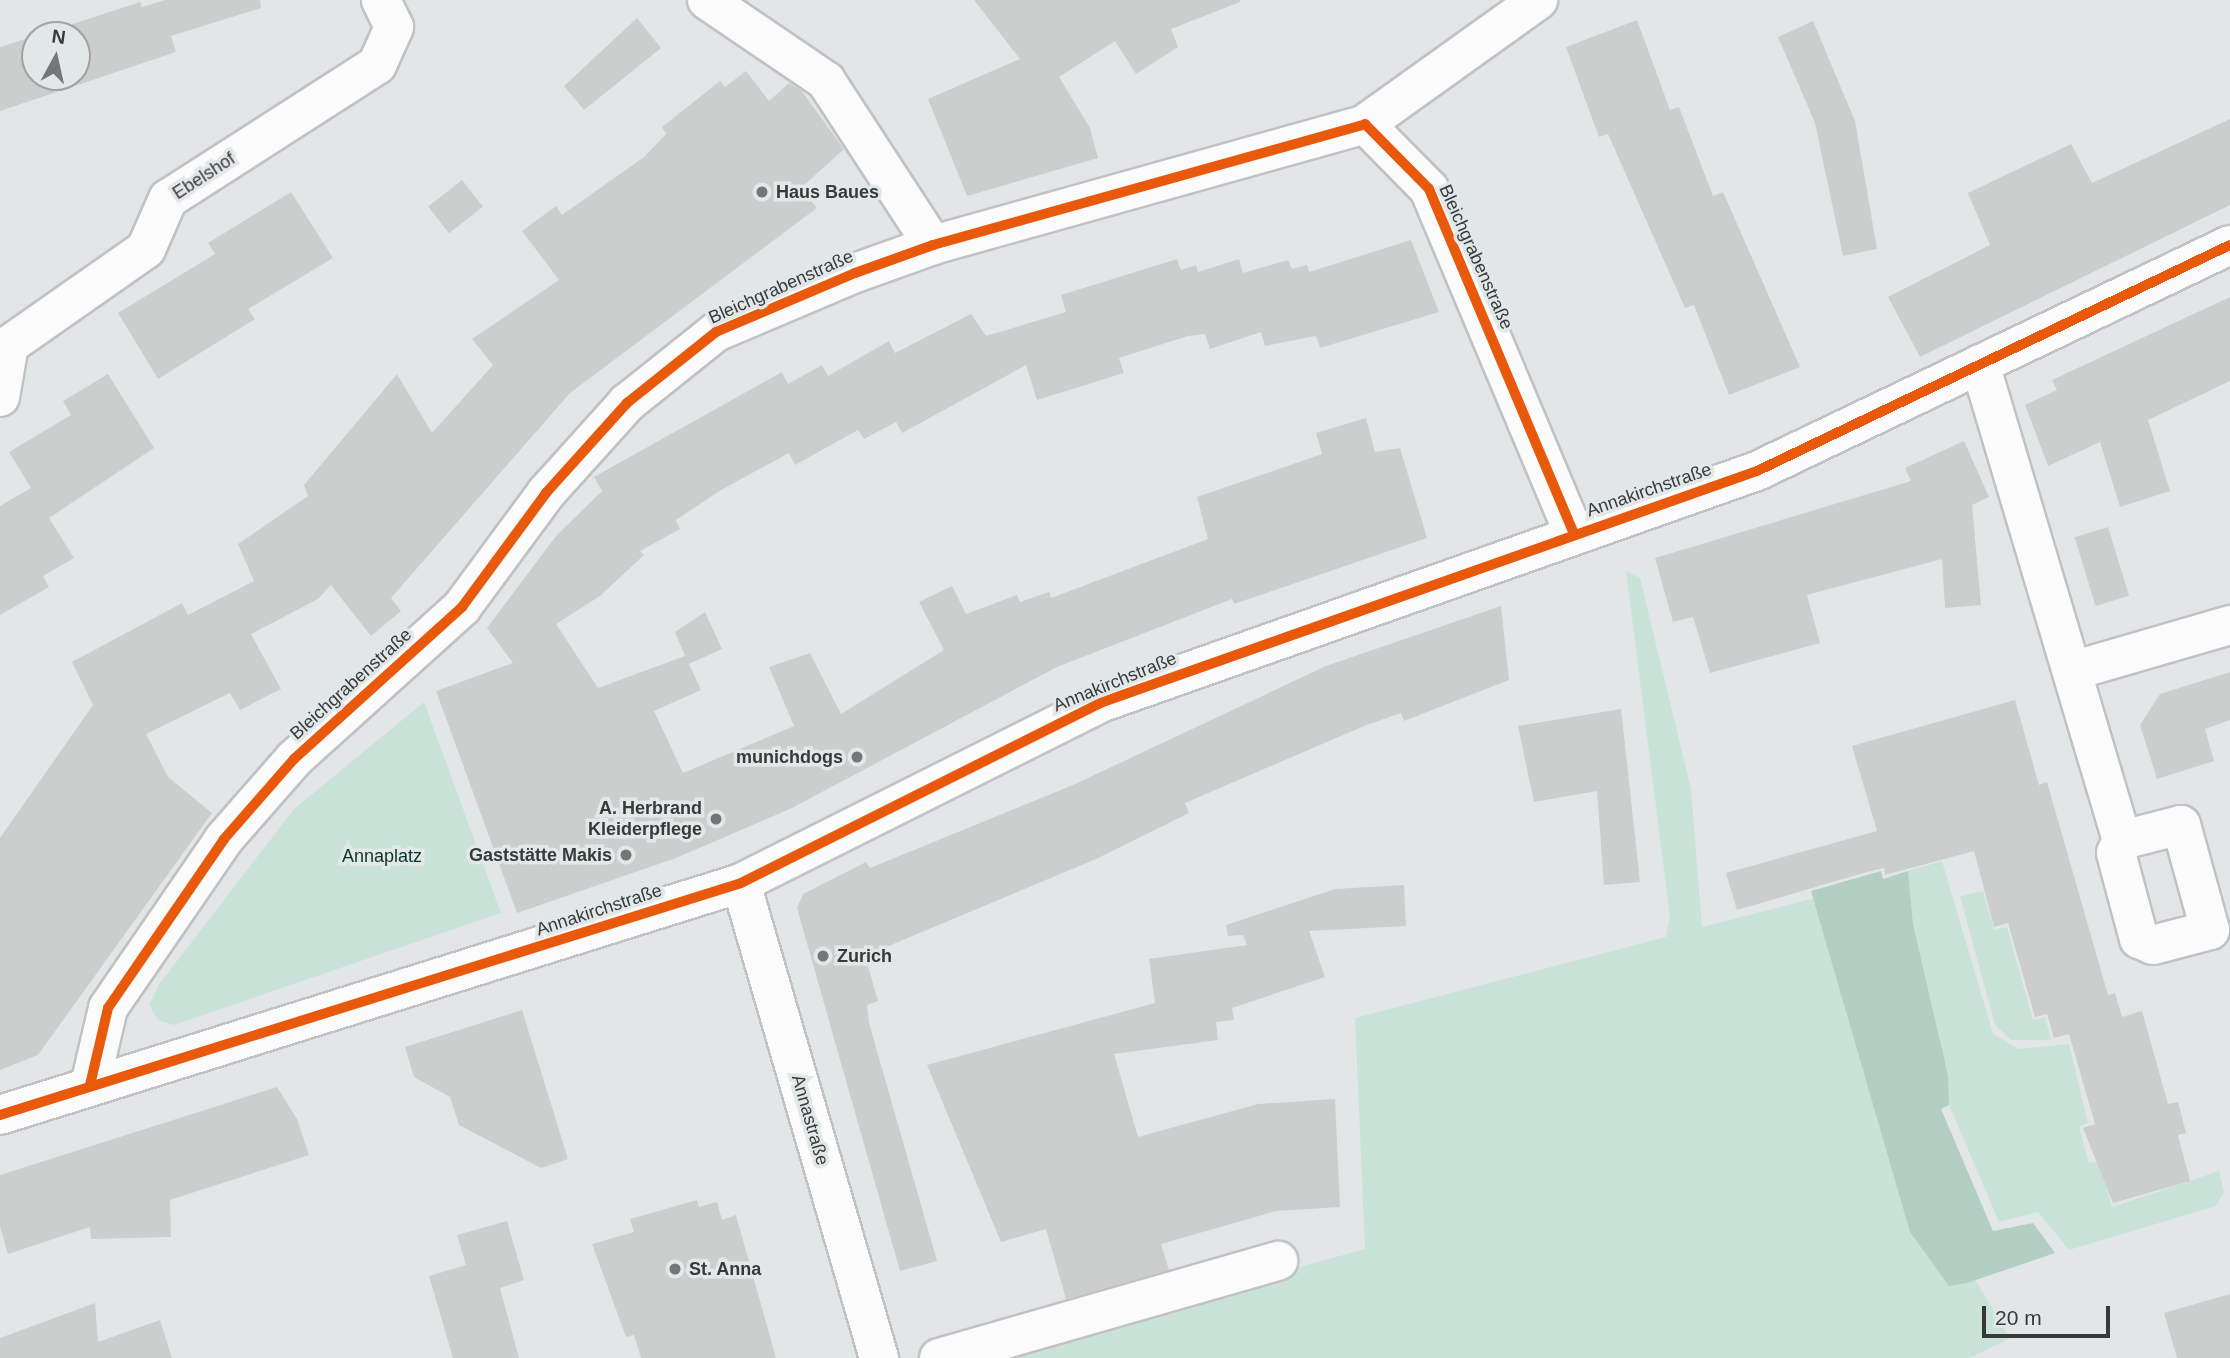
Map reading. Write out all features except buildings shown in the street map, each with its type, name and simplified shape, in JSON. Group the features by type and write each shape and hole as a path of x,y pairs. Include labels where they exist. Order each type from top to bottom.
{"street":[{"name":"Ebelshof","path":"0,397 9,345 146,248 168,199 377,65 394,27 381,0"},
{"path":"707,0 826,81 933,245"},
{"name":"Bleichgrabenstraße","path":"90,1085 108,1008 224,839 294,759 462,607 545,493 627,402 716,332 933,245 1365,124 1538,0"},
{"name":"Bleichgrabenstraße","path":"1365,124 1429,189 1574,534"},
{"name":"Annakirchstraße","path":"0,1115 90,1085 272,1034 741,883 1100,703 1756,471 2230,244"},
{"path":"1980,364 2122,840"},
{"path":"2072,671 2230,625"},
{"name":"Annastraße","path":"741,883 879,1358"},
{"path":"939,1358 1278,1261"}],"green space":[{"path":"1626,571 1640,578 1691,789 1702,927 1886,880 1955,1246 2010,1338 1970,1358 970,1358 1365,1249 1355,1018 1666,937 1670,917"},
{"name":"Annaplatz","path":"424,702 501,913 174,1025 158,1020 149,1005 160,983 294,809"},
{"path":"1942,861 1993,1034 2019,1049 2069,1044 2088,1123 2079,1127 2089,1163 2099,1161 2112,1207 2219,1171 2224,1192 2216,1206 2069,1250 2038,1212 1999,1222 1949,1105 1948,1075 1913,924 1908,871"},
{"path":"1881,871 1883,879 1908,871 1913,924 1948,1075 1949,1105 1941,1109 1993,1231 2033,1223 2055,1253 1967,1283 1949,1286 1910,1232 1811,891"},
{"path":"1983,891 1994,930 2007,927 2033,1020 2045,1017 2051,1040 2011,1040 1995,1025 1960,896"}],"cycle path":[{"path":"90,1085 108,1008 224,839 294,759 462,607 546,493 627,403 716,332 855,273 933,245 1365,124 1429,189 1574,534"},
{"path":"0,1115 741,883 1100,703 1757,471 2230,245"}],"place":[{"name":"Haus Baues","path":"762,192"},
{"name":"munichdogs","path":"857,757"},
{"name":"A. Herbrand Kleiderpflege","path":"716,819"},
{"name":"Gaststätte Makis","path":"626,855"},
{"name":"Zurich","path":"823,956"},
{"name":"St. Anna","path":"675,1269"}]}
